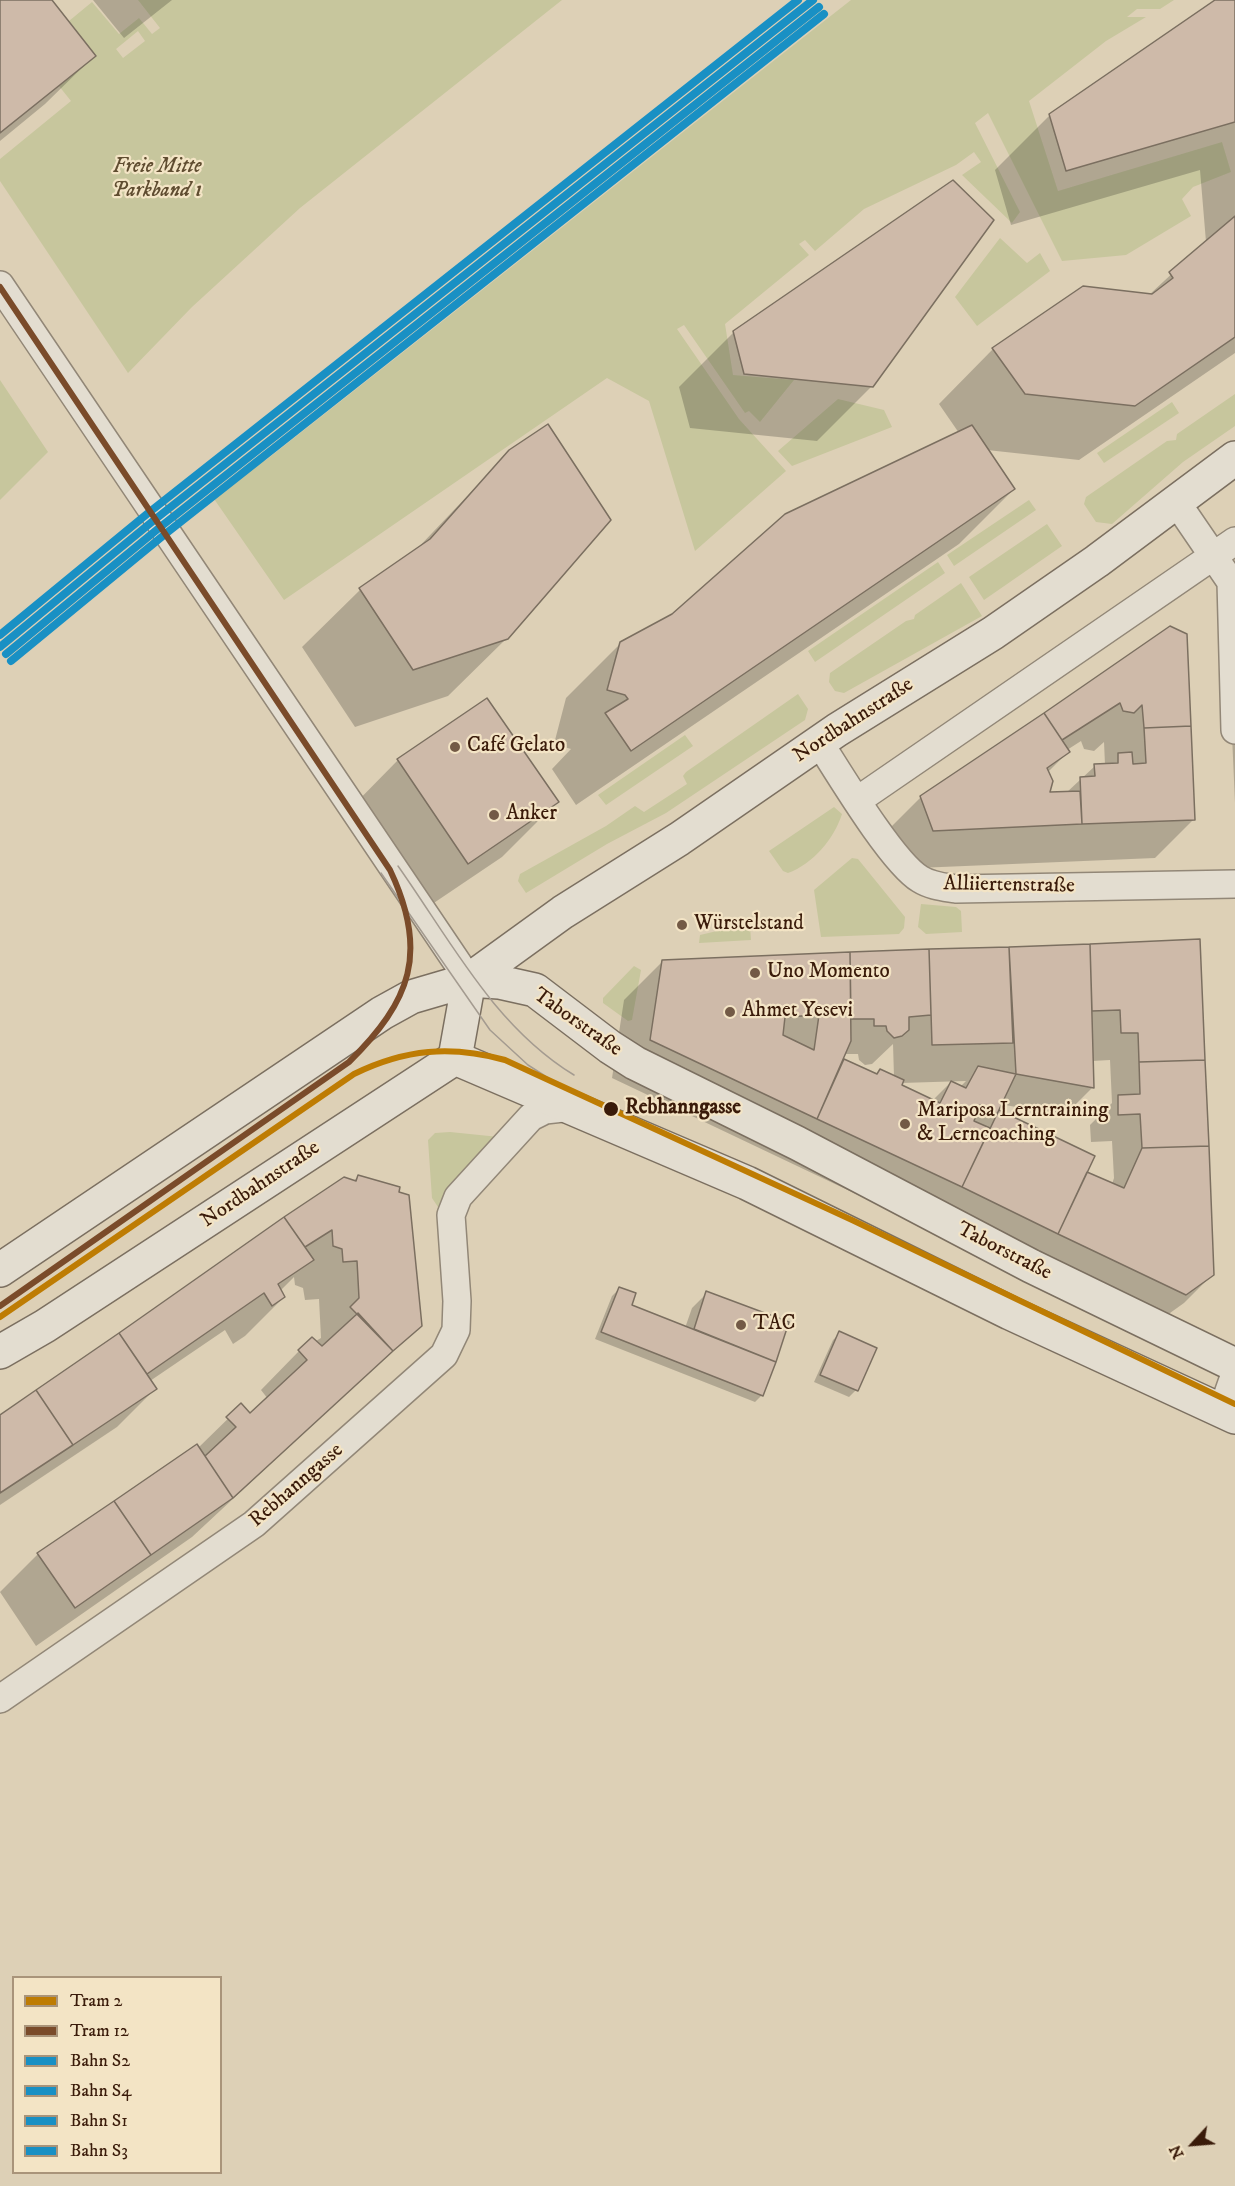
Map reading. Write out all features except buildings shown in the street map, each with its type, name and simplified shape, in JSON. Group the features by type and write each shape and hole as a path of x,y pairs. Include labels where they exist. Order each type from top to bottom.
{"main road":[{"name":"Nordbahnstraße","path":"0,1270 382,1013 411,997 469,980 562,912 679,839 819,742 993,633 1097,561 1175,500 1235,458"},
{"path":"469,980 455,1058 747,1183 1010,1313 1228,1414"},
{"name":"Taborstraße","path":"469,980 499,982 535,990 609,1047 636,1063 786,1138 1031,1266 1235,1365"},
{"name":"Nordbahnstraße","path":"0,1352 37,1332 455,1058"}],"street":[{"path":"0,285 469,980"},
{"path":"1175,500 1224,548 1231,582 1235,730"},
{"path":"858,800 1224,548"},
{"name":"Alliiertenstraße","path":"819,742 908,869 919,879 938,886 956,889 1235,884"},
{"name":"Rebhanngasse","path":"0,1699 254,1524 444,1355 456,1330 457,1301 450,1228 451,1215 458,1197 531,1117 545,1110 572,1107"},
{"path":"1228,1414 1235,1374"}],"green space":[{"name":"Freie Mitte Parkband 1","path":"138,0 562,0 300,208 192,307 128,373 0,181 0,159 71,101 59,86 96,56 69,21 92,2 119,34 139,18 152,34 160,28","holes":["138,31 145,41 123,58 116,49"]},
{"path":"851,0 1174,0 1160,9 1137,9 1127,17 1146,17 1106,41 1029,101 1058,191 1222,142 1231,172 1193,187 1182,199 1191,216 1126,255 1062,261 988,113 975,123 1020,212 1012,223 962,175 981,162 974,152 956,165 864,209 815,251 805,240 799,244 809,255 725,324 733,375 794,380 760,422 749,411 745,413 684,325 677,329 739,419 786,471 695,551 649,401 607,378 284,600 212,496 253,463 266,460"},
{"path":"1000,238 1027,263 1040,253 1050,271 977,326 955,297"},
{"path":"0,380 48,452 0,500"},
{"path":"1235,394 1235,426 1183,462 1112,524 1096,522 1084,504 1086,497 1167,441 1176,440 1177,434"},
{"path":"838,399 884,410 892,427 792,466 778,451"},
{"path":"1172,402 1179,413 1104,463 1097,453"},
{"path":"1029,500 1036,510 954,566 947,555"},
{"path":"1047,524 1062,546 984,600 969,577"},
{"path":"938,562 945,573 815,662 808,651"},
{"path":"961,583 982,616 844,693 835,691 829,682 830,673 906,621 914,619 915,615"},
{"path":"798,694 808,709 805,720 666,813 607,844 526,893 518,881 520,874 606,826 635,806 644,812 687,784 683,776 686,772"},
{"path":"685,735 693,746 606,805 598,795"},
{"path":"834,807 842,814 828,841 806,864 788,873 783,871 769,851"},
{"path":"852,858 858,859 905,917 904,928 899,934 821,937 814,890"},
{"path":"921,904 956,907 961,911 962,932 926,934 918,927"},
{"path":"747,924 750,926 751,940 699,943 700,935"},
{"path":"634,966 641,970 632,1020 628,1021 603,1003 603,998"},
{"path":"450,1132 499,1137 440,1210 432,1198 428,1140 435,1133"}],"tram line":[{"name":"12","path":"0,287 390,870 402,899 409,926 411,951 400,996 387,1018 349,1062 0,1306"},
{"path":"398,866 456,952 497,1007 546,1055 574,1075"},
{"path":"381,873 490,1030 528,1065 567,1090"},
{"name":"2","path":"0,1317 354,1074 392,1059 410,1055 428,1052 466,1052 505,1060 852,1220 1235,1404"}],"rail line":[{"name":"S1","path":"0,635 147,514 798,0"},
{"name":"S2","path":"0,647 153,521 813,0"},
{"name":"S4","path":"6,654 159,528 819,7"},
{"name":"S3","path":"11,661 164,535 824,14"}],"place":[{"name":"Café Gelato","path":"455,747"},
{"name":"Anker","path":"494,815"},
{"name":"Würstelstand","path":"682,925"},
{"name":"Uno Momento","path":"755,973"},
{"name":"Ahmet Yesevi","path":"730,1012"},
{"name":"Rebhanngasse","path":"611,1109"},
{"name":"Mariposa Lerntraining & Lerncoaching","path":"905,1124"},
{"name":"TAC","path":"741,1325"}]}
